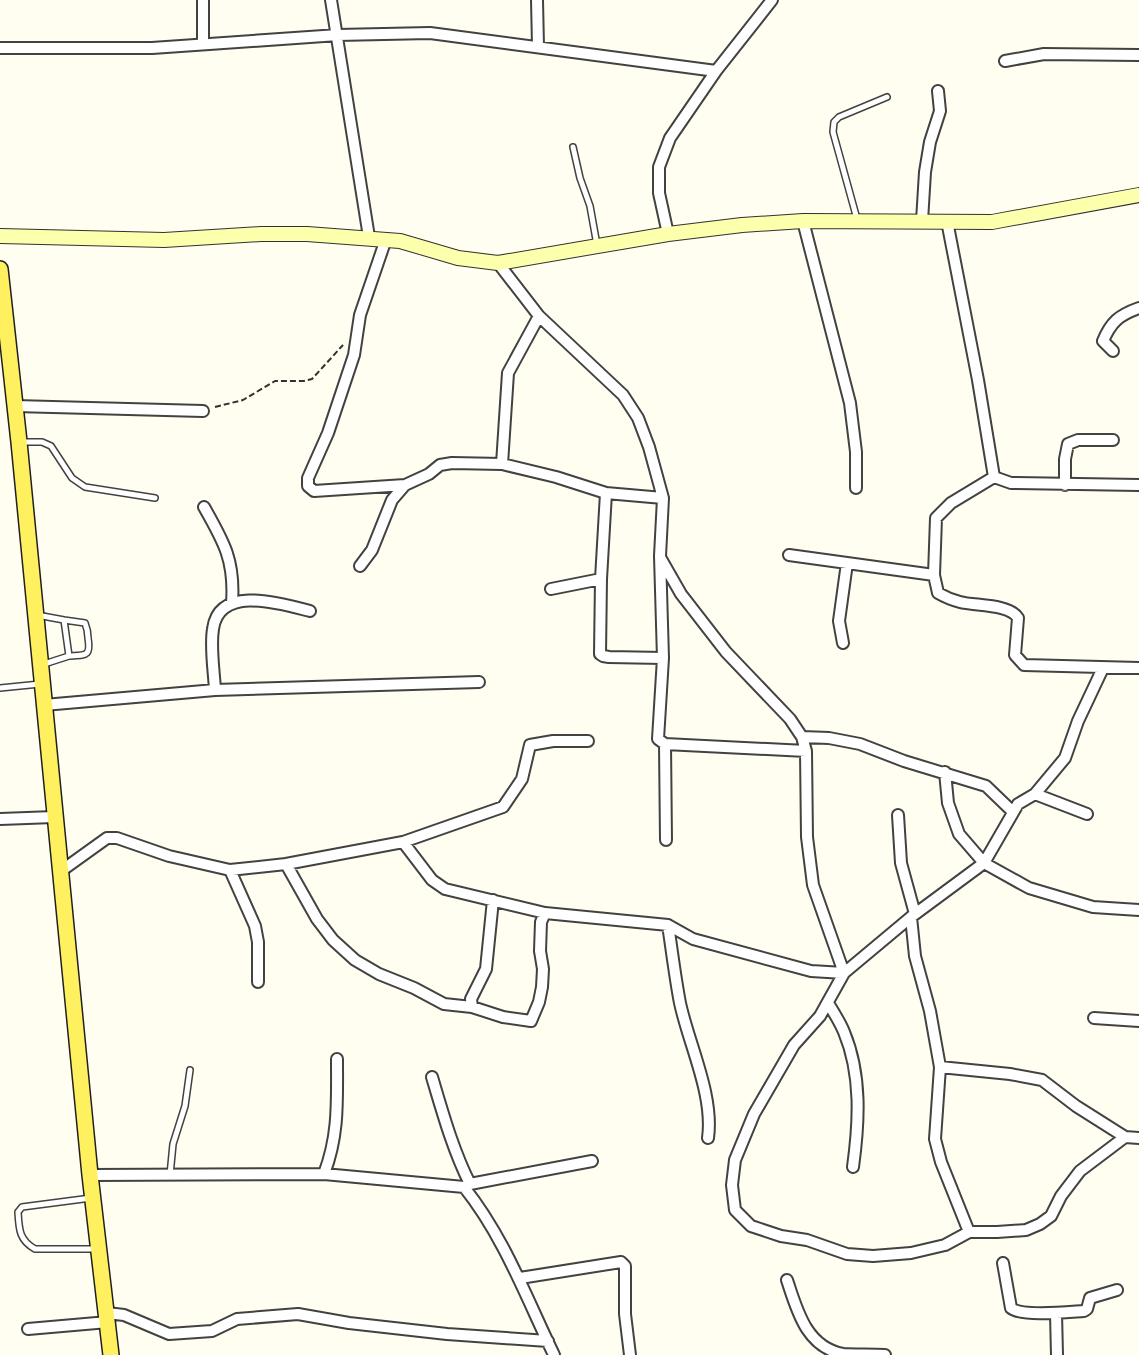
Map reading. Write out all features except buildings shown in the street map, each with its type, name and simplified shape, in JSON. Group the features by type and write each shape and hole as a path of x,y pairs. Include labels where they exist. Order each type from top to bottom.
{"main road":[{"path":"0,268 90,1175 111,1355"}],"street":[{"path":"203,0 203,44"},
{"path":"331,0 369,237"},
{"path":"537,0 538,46"},
{"path":"668,234 659,192 659,167 670,138 716,70 772,0"},
{"path":"0,48 152,48 338,35 430,33 716,70"},
{"path":"1005,61 1044,54 1139,55"},
{"path":"922,221 925,172 930,142 940,111 938,91"},
{"path":"0,236 164,240 261,234 369,237 400,241 458,258 498,263 668,234 803,221 992,222 1139,195"},
{"path":"803,221 850,403 856,452 856,488"},
{"path":"947,221 978,380 993,477"},
{"path":"386,239 360,315 354,355 328,433 308,478 308,486 314,491 405,485 429,474 440,465 452,463 502,464 556,477 606,493 663,498"},
{"path":"498,263 539,316 623,396 638,418 649,447 663,498 660,556 663,658 658,739 665,744 806,751"},
{"path":"1113,351 1103,341 1110,326 1139,308"},
{"path":"502,464 508,373 539,316"},
{"path":"15,406 203,411"},
{"path":"1065,485 1065,459 1068,444 1078,440 1113,440"},
{"path":"993,477 1011,483 1139,485"},
{"path":"993,477 951,503 936,518 933,575 938,593 960,602 1015,613 1018,618 1015,655 1024,665 1139,668"},
{"path":"360,566 372,550 392,500 405,485"},
{"path":"606,493 600,654 609,657 663,658"},
{"path":"204,507 224,542 233,572 232,603"},
{"path":"789,555 933,575"},
{"path":"660,556 681,594 726,652 790,719 802,737 806,751 807,837 813,885 844,973"},
{"path":"843,643 839,621 847,563"},
{"path":"550,589 601,579"},
{"path":"215,690 213,628 219,614 232,603 242,600 273,602 310,611"},
{"path":"1103,668 1078,721 1065,758 1035,794 1018,804 984,863 913,916 844,973 820,1016 794,1045 754,1114 735,1160 732,1185 735,1210 751,1226 781,1236 807,1240 847,1254 864,1256 934,1248 945,1245 969,1232 1026,1230 1040,1224 1051,1216 1061,1196 1080,1172 1125,1137"},
{"path":"44,705 215,690 479,682"},
{"path":"802,737 828,738 860,744 904,761 986,786 1013,812"},
{"path":"61,871 106,838 117,838 169,856 230,870 286,864 403,842 503,807 522,779 530,745 553,741 588,741"},
{"path":"665,744 666,840"},
{"path":"945,772 948,803 959,834 984,863 1029,888 1093,907 1139,910"},
{"path":"1035,794 1087,814"},
{"path":"898,815 901,863 913,916 915,956 930,1011 940,1067 935,1139 941,1162 969,1232"},
{"path":"0,819 54,817"},
{"path":"403,842 432,880 445,889 545,913 668,925 693,939 811,971 844,973"},
{"path":"286,864 317,919 333,940 355,960 379,974 414,988 444,1004 471,1008 503,1017 531,1021 539,1002 543,969 540,951 542,922 545,913"},
{"path":"230,870 255,926 258,942 258,982"},
{"path":"471,1008 471,999 486,969 493,900"},
{"path":"668,925 680,1004 710,1122 708,1138"},
{"path":"828,1004 844,1032 851,1052 859,1106 853,1167"},
{"path":"1094,1018 1139,1021"},
{"path":"324,1174 333,1152 337,1119 337,1059"},
{"path":"940,1067 1010,1074 1042,1080 1076,1106 1125,1137 1139,1138"},
{"path":"432,1077 445,1123 467,1185 520,1278 554,1355"},
{"path":"90,1175 324,1174 467,1185 592,1161"},
{"path":"520,1278 621,1262 625,1266 625,1314 630,1355"},
{"path":"1003,1263 1011,1308 1016,1312 1084,1311 1087,1309 1089,1298 1117,1290"},
{"path":"787,1280 801,1321 814,1340 825,1348 843,1354 885,1355"},
{"path":"1056,1313 1057,1355"},
{"path":"28,1329 124,1315 169,1334 212,1331 237,1319 298,1314 349,1323 447,1334 548,1341"}],"lane":[{"path":"857,221 833,132 834,122 839,117 887,97"},
{"path":"573,147 580,178 590,206 597,246"},
{"path":"19,442 42,442 51,446 72,478 85,487 154,498"},
{"path":"35,615 85,623 90,650 82,655 69,656 40,665"},
{"path":"64,620 69,656"},
{"path":"0,688 42,684"},
{"path":"170,1175 173,1144 185,1106 190,1070"},
{"path":"93,1198 22,1207 18,1212 20,1235 27,1245 35,1249 99,1249"}],"path":[{"path":"203,411 243,400 275,381 312,379 357,329"}]}
